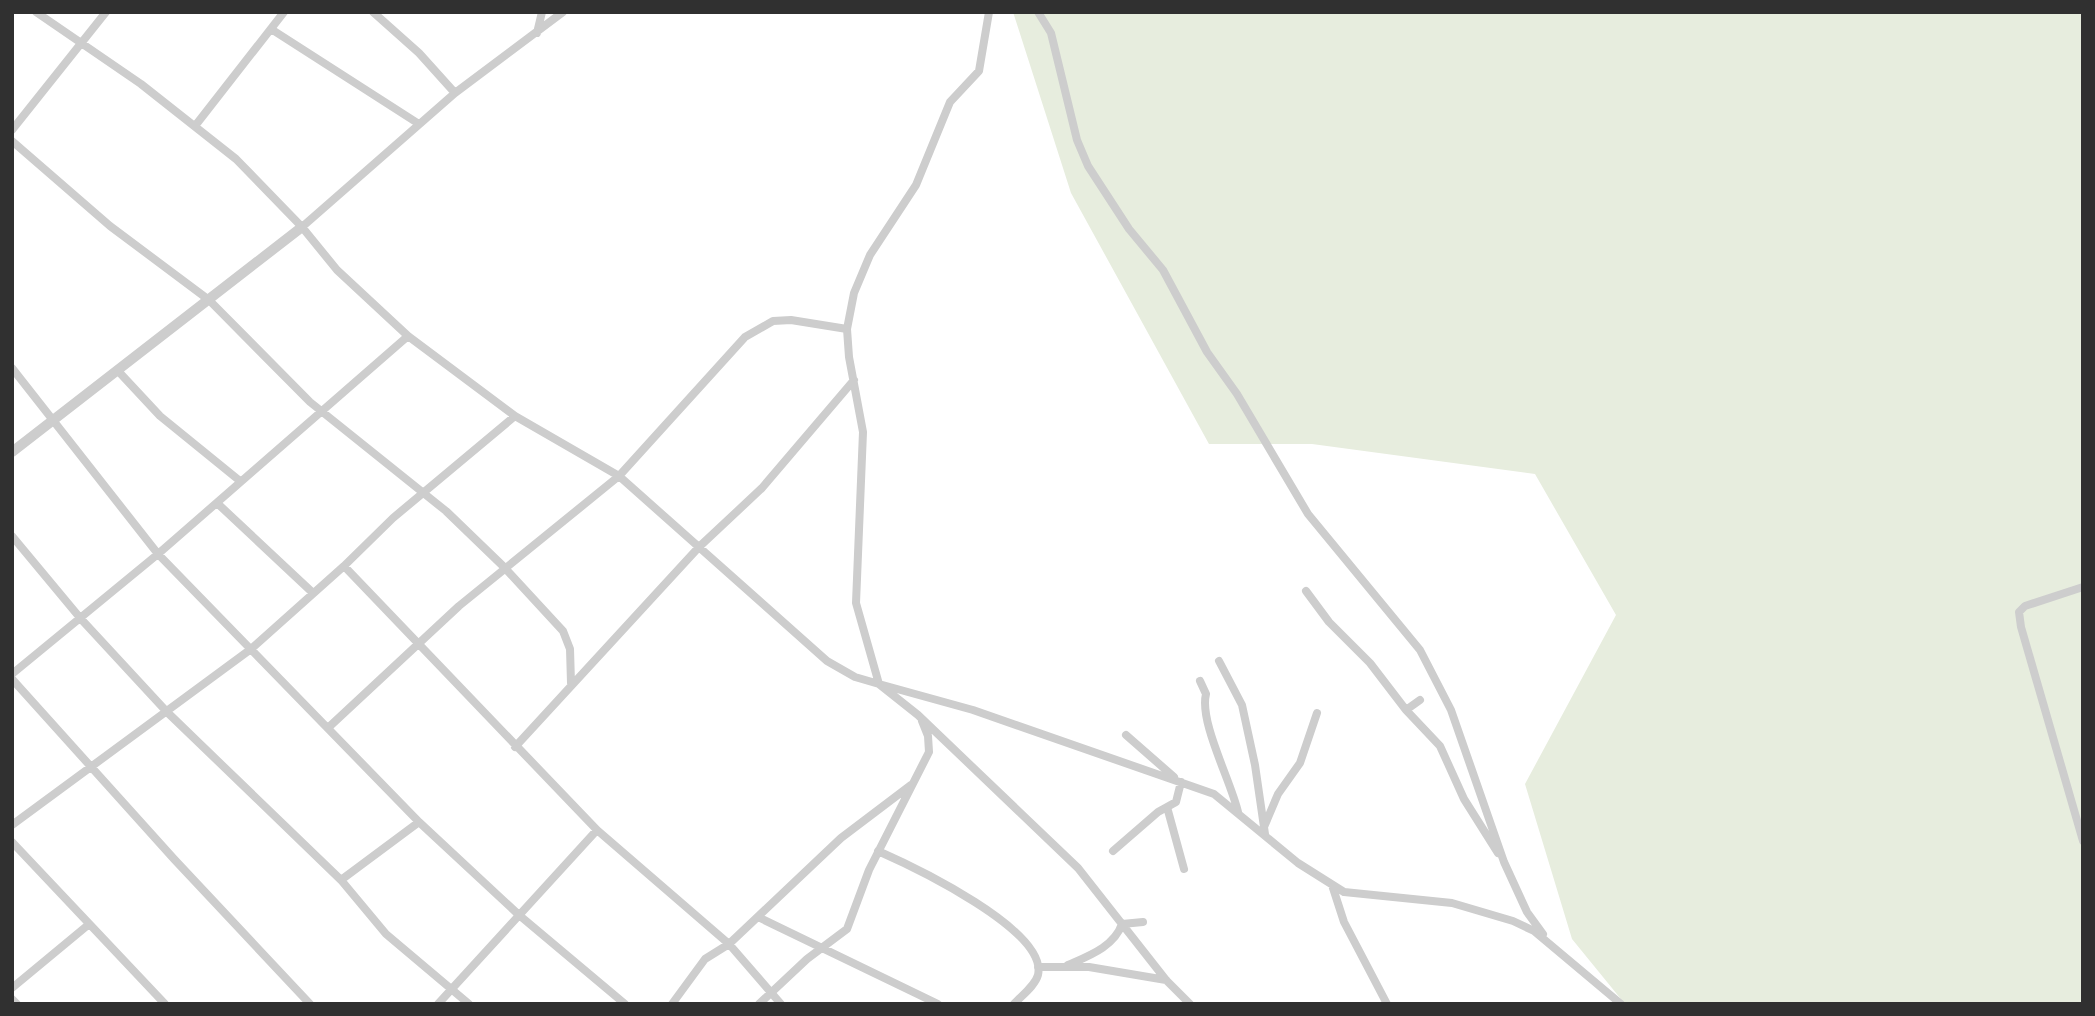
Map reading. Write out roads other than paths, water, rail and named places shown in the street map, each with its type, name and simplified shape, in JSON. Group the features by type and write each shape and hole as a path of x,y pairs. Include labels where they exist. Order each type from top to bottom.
{"street":[{"path":"36,12 83,42 236,159 303,227 337,270 408,336 515,416 618,476 827,661 855,677 973,710 1214,794 1332,885 1361,896 1452,903 1534,931 1621,1004"},
{"path":"12,130 106,12"},
{"path":"195,126 284,12"},
{"path":"373,12 419,52 455,93"},
{"path":"537,34 542,12"},
{"path":"12,452 119,372 303,227 455,93 563,12"},
{"path":"989,12 979,71 950,102 916,185 870,255 854,293 847,329 863,432 856,603 879,684 918,715 1078,869 1166,980 1190,1004"},
{"path":"1038,12 1051,33 1077,140 1088,166 1129,229 1163,270 1207,352 1237,394 1308,514 1420,650 1451,710 1504,862 1527,912 1561,955"},
{"path":"271,29 419,124"},
{"path":"12,141 110,226 209,300 323,411 422,493 504,567 563,631 570,649 571,683"},
{"path":"329,727 504,567 618,476 745,337 773,321 791,320 847,329"},
{"path":"310,1004 174,859 12,676 158,554 408,336"},
{"path":"12,368 158,554 419,822 519,915 625,1004"},
{"path":"119,372 160,416 240,481"},
{"path":"515,747 571,683 699,547 762,488 854,380"},
{"path":"12,825 251,649 422,493 515,416"},
{"path":"217,503 313,593"},
{"path":"12,536 81,619 166,712 341,880 386,934 469,1004"},
{"path":"344,566 597,831 729,944 781,1004"},
{"path":"2083,587 2025,606 2019,612 2021,628 2083,841"},
{"path":"1306,591 1329,622 1370,663 1406,710 1436,739 1457,778 1464,799 1504,862"},
{"path":"1219,661 1241,705 1255,765 1264,831"},
{"path":"1200,681 1206,694 1204,704 1210,733 1231,782 1238,812"},
{"path":"1406,710 1420,700"},
{"path":"1264,831 1278,794 1300,763 1317,713"},
{"path":"759,1004 847,929 878,851 929,752 928,736 918,715"},
{"path":"1126,736 1180,781"},
{"path":"1113,851 1176,802 1180,781"},
{"path":"672,1004 705,959 729,944 841,838 913,783"},
{"path":"1167,807 1185,869"},
{"path":"341,880 419,822"},
{"path":"438,1004 597,831"},
{"path":"12,842 165,1004"},
{"path":"878,851 929,873 975,900 1031,950 1038,967 1035,983 1014,1004"},
{"path":"1332,885 1344,922 1387,1004"},
{"path":"758,917 939,1004"},
{"path":"1122,924 1143,922"},
{"path":"1064,967 1105,947 1119,934 1122,924"},
{"path":"12,989 88,925"},
{"path":"1038,967 1089,967 1166,980"},
{"path":"12,999 17,1004"}]}
